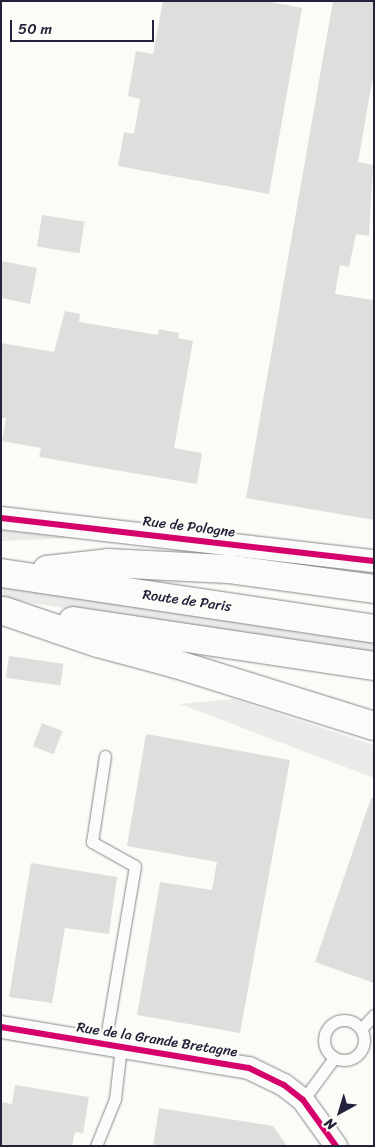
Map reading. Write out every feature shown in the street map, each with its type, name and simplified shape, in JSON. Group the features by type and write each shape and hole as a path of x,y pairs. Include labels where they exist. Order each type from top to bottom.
{"main road":[{"path":"5,574 108,563 228,569 374,589"},
{"name":"Route de Paris","path":"5,574 374,629"},
{"path":"3,611 374,666"},
{"path":"3,611 374,726"}],"street":[{"name":"Rue de Pologne","path":"1,518 374,561"},
{"name":"Rue de la Grande Bretagne","path":"1,1027 249,1068 284,1085 302,1100 336,1146"}],"lane":[{"path":"96,1146 116,1099 113,1045 135,866 92,842 105,756"},
{"path":"361,1029 374,1015"},
{"path":"349,1020 361,1029 364,1038 357,1055 348,1060 334,1058 323,1043 328,1027 334,1022 349,1020"},
{"path":"302,1100 334,1058"}],"shaded area":[{"path":"1,527 74,538 1,541"},
{"path":"1,580 374,639 372,657 1,598"},
{"path":"233,699 374,745 374,778 180,704"}],"building":[{"path":"163,1 266,1 302,8 269,194 118,166 124,132 134,134 140,99 128,96 136,51 153,54"},
{"path":"333,1 374,1 374,71 358,162 373,165 369,236 356,234 349,267 340,265 335,294 374,300 374,520 246,498"},
{"path":"42,215 84,222 79,253 37,247"},
{"path":"1,261 37,268 30,304 1,298"},
{"path":"65,311 80,314 79,322 158,335 159,329 179,333 178,338 193,341 174,448 202,453 197,484 39,457 41,448 2,441 6,418 1,418 1,343 54,352"},
{"path":"9,656 63,664 60,685 6,678"},
{"path":"42,723 63,731 54,754 33,746"},
{"path":"146,734 290,760 240,1033 137,1015 160,882 212,890 217,862 127,846"},
{"path":"371,798 374,798 374,983 315,962"},
{"path":"31,863 117,877 109,934 65,928 52,1003 9,997"},
{"path":"15,1085 89,1097 83,1133 75,1132 72,1146 1,1146 1,1102 12,1104"},
{"path":"159,1108 273,1126 287,1146 153,1146"}],"cycle path":[{"path":"1,518 374,561"},
{"path":"1,1027 249,1068 284,1085 303,1100 336,1146"}]}
